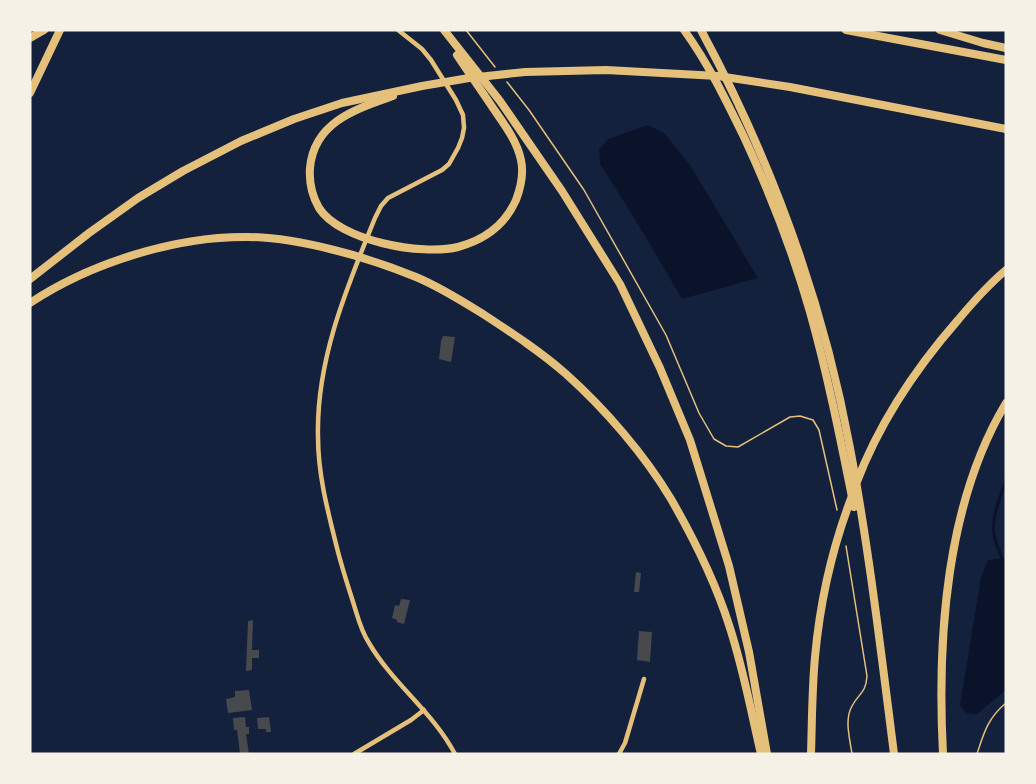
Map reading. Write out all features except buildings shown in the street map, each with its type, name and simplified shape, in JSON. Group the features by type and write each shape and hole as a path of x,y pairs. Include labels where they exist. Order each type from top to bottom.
{"highway":[{"path":"30,38 44,30"},
{"path":"30,93 60,30"},
{"path":"426,85 362,107 335,122 322,135 314,149 309,179 320,209 331,220 347,230 378,242 421,249 460,247 482,238 497,228 505,219 518,195 522,182 522,168 518,150 508,130 442,30"},
{"path":"442,30 500,101 562,191 620,284 660,368 690,440 729,566 749,652 767,754"},
{"path":"684,30 721,91 758,166 795,264 824,369 873,589"},
{"path":"701,30 763,160 799,251 823,331 850,448 873,589 894,754"},
{"path":"846,30 1006,60"},
{"path":"940,30 1006,48"},
{"path":"30,279 88,233 138,198 183,171 241,141 294,119 342,103 426,85 525,72 606,70 728,77 1006,129"},
{"path":"30,303 88,272 126,257 175,244 249,237 305,243 370,260 419,278 461,300 517,336 566,374 634,447 671,499 692,537 715,587 729,625 761,754"},
{"path":"811,754 815,658 820,616 835,545 858,478 886,420 911,379 975,300 1006,270"},
{"path":"943,754 941,698 943,650 949,576 954,547 977,465 1006,403"}],"street":[{"path":"398,30 422,49 431,60 456,100 463,115 464,128 458,148 449,164 442,170 388,198 375,218 350,280 332,337 319,403 319,464 342,568 364,634 386,669 437,725 455,754"},
{"path":"619,754 625,743 644,679"},
{"path":"354,754 424,710"}],"path":[{"path":"466,30 494,66"},
{"path":"508,84 529,110 584,190 666,334 699,413 714,439 726,446 738,447 790,417 800,416 813,420 819,430 837,508"},
{"path":"845,542 867,676 867,685 852,705 848,718 852,754"},
{"path":"977,754 985,727 996,711 1006,703"}],"water":[{"path":"648,125 665,134 690,165 758,278 682,299 600,164 599,150 608,139"},
{"path":"1006,558 1006,690 977,714 966,713 960,705 981,577 988,560"}],"waterway":[{"path":"1002,558 993,528 1006,479"}]}
